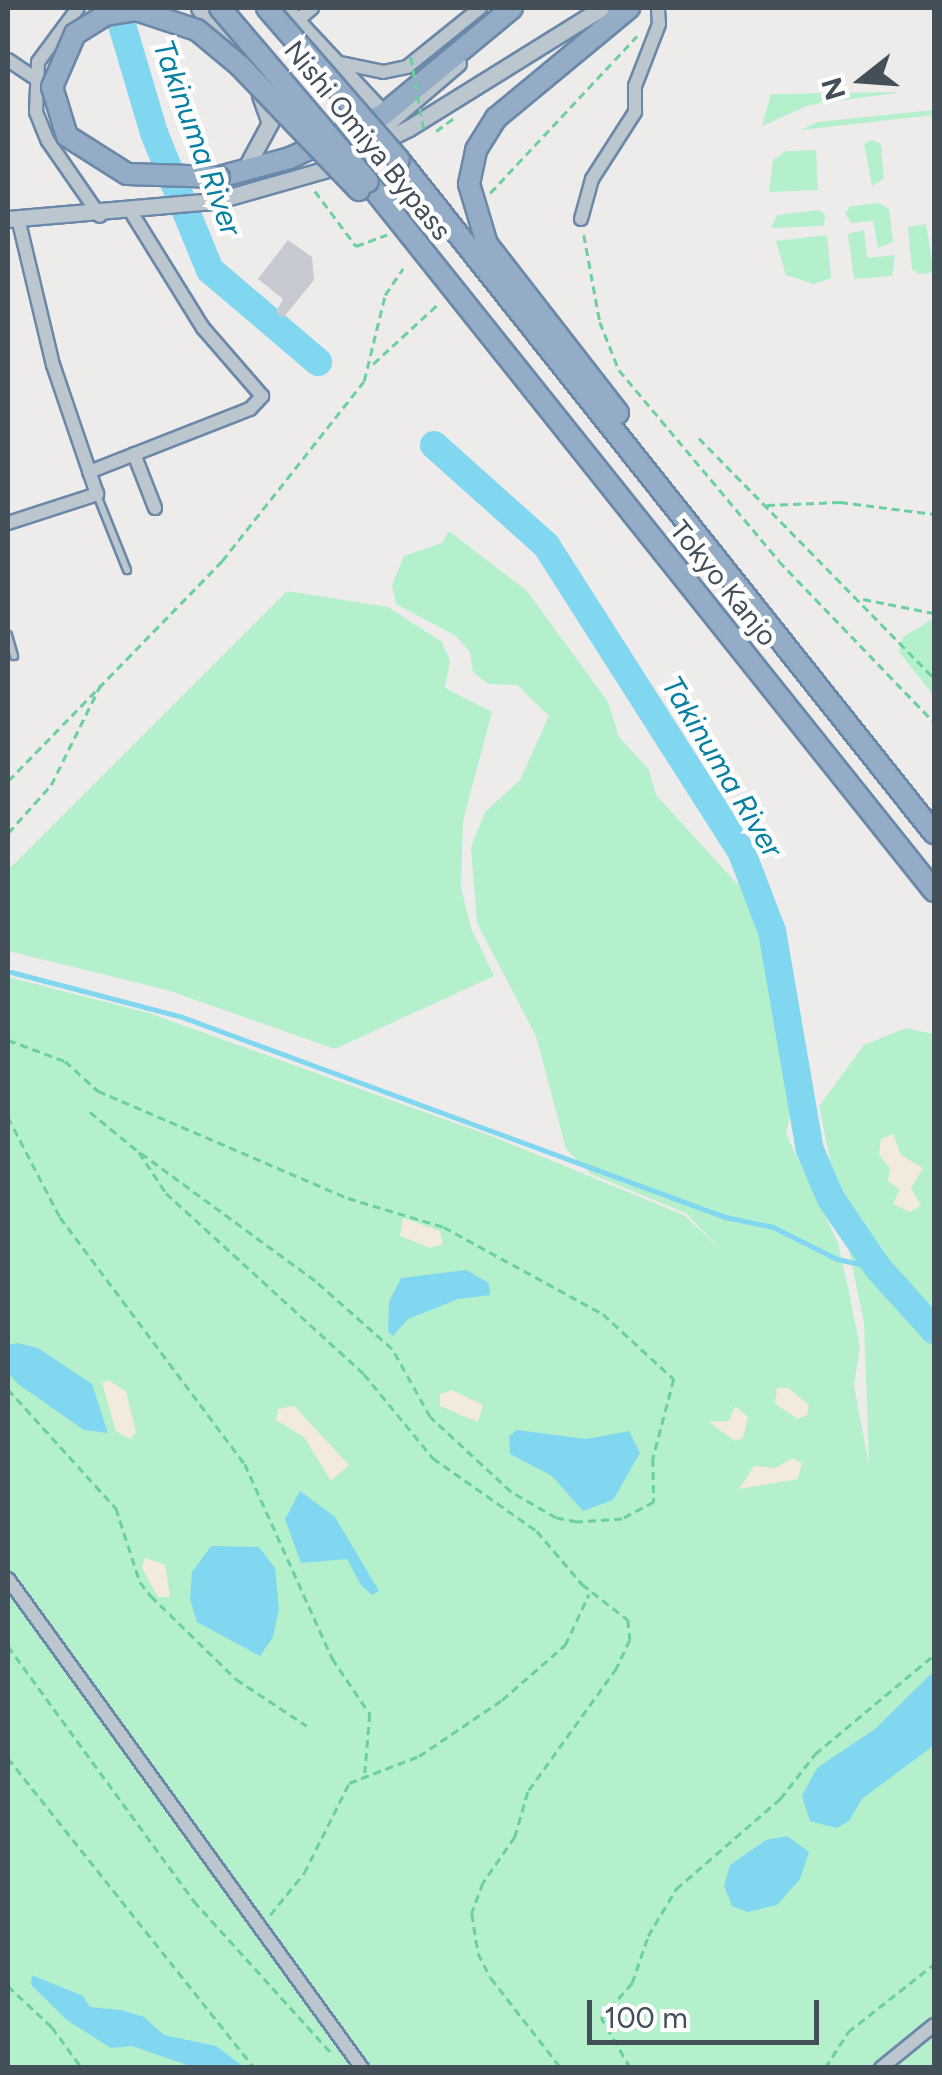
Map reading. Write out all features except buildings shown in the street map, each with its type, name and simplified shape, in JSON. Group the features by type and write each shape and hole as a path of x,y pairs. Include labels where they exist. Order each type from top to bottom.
{"highway":[{"name":"Nishi Omiya Bypass","path":"220,8 363,186 472,310"},
{"name":"Nishi Omiya Bypass","path":"266,8 499,274"},
{"path":"499,274 471,202 476,150 512,102 629,8"},
{"path":"363,186 240,66 197,30 136,10 105,15 75,34 52,87 66,136 127,174 219,176 244,172 329,143 384,114 510,9"},
{"name":"Tokyo Kanjo","path":"499,274 614,407 671,502 934,833"},
{"name":"Tokyo Kanjo","path":"472,310 934,892"}],"street":[{"path":"78,8 60,23 35,78 40,127 100,216"},
{"path":"199,8 269,108 266,137 244,172"},
{"path":"285,8 384,114"},
{"path":"297,21 312,8"},
{"path":"336,62 383,72 406,67 480,8"},
{"path":"8,524 97,494 53,365 13,219 161,209 306,182 409,128 602,8"},
{"path":"581,219 592,179 635,112 635,86 659,24 658,8"},
{"path":"306,182 391,124 510,9"},
{"path":"8,60 35,78"},
{"path":"90,472 250,409 262,396 203,328 130,212"},
{"path":"134,454 155,508"},
{"path":"8,1578 262,1923 362,2068"},
{"path":"880,2068 934,2025"}],"lane":[{"path":"97,494 127,570"},
{"path":"8,636 14,656"}],"path":[{"path":"490,193 640,34"},
{"path":"411,57 424,130"},
{"path":"306,182 356,246 386,234"},
{"path":"581,219 600,322 619,370 778,561 934,722"},
{"path":"8,781 222,560 372,364 385,295 403,268"},
{"path":"372,364 379,365 444,298"},
{"path":"699,438 862,598 934,678"},
{"path":"764,505 840,502 934,514"},
{"path":"862,598 934,613"},
{"path":"8,833 50,786 103,681"},
{"path":"8,1040 65,1061 98,1092 348,1198 444,1227 603,1314 674,1378 653,1459 654,1502 622,1518 577,1522 533,1507 430,1417 392,1349 366,1325 90,1112"},
{"path":"8,1117 60,1217 245,1464 332,1658 370,1714 365,1773"},
{"path":"138,1152 166,1193 292,1302 379,1390 434,1458 537,1530 590,1591 623,1612 628,1647 528,1792 515,1837 482,1883 472,1914 478,1953 492,1978 561,2068"},
{"path":"8,1390 116,1508 140,1582 151,1596 236,1680 306,1726"},
{"path":"262,1923 295,1888 349,1782 419,1756 502,1700 565,1645 590,1591"},
{"path":"8,1646 194,1901 344,2068"},
{"path":"630,2068 600,2018 632,1983 648,1936 676,1889 780,1799 815,1754 934,1655"},
{"path":"8,1758 256,2068"},
{"path":"825,2068 848,2032 934,1964"},
{"path":"8,1986 52,2027 82,2068"}],"green space":[{"path":"902,92 809,105 762,126 771,94"},
{"path":"934,110 934,115 800,130 818,122"},
{"path":"872,140 881,144 884,179 872,186 864,144"},
{"path":"816,150 818,190 769,192 773,160 786,151"},
{"path":"879,203 889,209 893,242 878,248 873,221 851,223 845,213 851,206"},
{"path":"818,210 825,214 824,226 771,228 777,215"},
{"path":"926,224 934,272 919,274 912,269 908,227"},
{"path":"864,230 867,258 895,255 892,276 854,279 848,234"},
{"path":"827,235 831,278 814,284 786,275 776,241"},
{"path":"449,531 527,591 608,702 619,737 649,770 656,795 752,900 778,1025 790,1116 786,1134 838,1243 849,1292 860,1347 854,1385 869,1465 864,1323 819,1106 864,1045 906,1028 934,1034 934,2067 8,2067 8,977 149,1013 494,1137 684,1215 720,1249 686,1213 591,1174 566,1149 536,1036 477,923 471,847 485,812 520,780 549,716 517,685 488,684 473,672 470,652 456,636 396,604 392,585 404,556 442,543"},
{"path":"287,591 388,607 442,642 450,661 445,688 492,712 463,821 461,888 471,928 494,976 335,1049 167,990 8,951 8,870"},
{"path":"934,618 934,696 899,652 903,637"}],"sand":[{"path":"893,1134 901,1155 923,1168 911,1188 921,1205 910,1212 893,1204 900,1189 888,1181 890,1168 879,1155 881,1139"},
{"path":"403,1218 440,1231 443,1244 430,1248 400,1236"},
{"path":"108,1380 126,1391 136,1433 130,1439 116,1431 102,1383"},
{"path":"777,1388 788,1388 809,1405 807,1415 798,1419 775,1404"},
{"path":"452,1390 483,1405 478,1422 440,1406 440,1394"},
{"path":"294,1406 349,1465 331,1481 304,1437 276,1420 278,1409"},
{"path":"735,1406 748,1417 743,1438 735,1441 709,1422 729,1421"},
{"path":"793,1458 802,1463 798,1479 739,1489 754,1466 775,1468"},
{"path":"145,1558 165,1565 170,1597 158,1597 142,1568"}],"water":[{"path":"466,1270 489,1283 490,1295 458,1299 408,1319 393,1336 388,1332 389,1302 401,1278"},
{"path":"8,1345 38,1348 92,1384 108,1433 84,1430 18,1384 8,1373"},
{"path":"517,1430 586,1439 629,1431 640,1453 613,1500 583,1511 552,1476 510,1454 509,1436"},
{"path":"300,1491 335,1517 379,1591 372,1595 361,1585 347,1559 301,1563 285,1519"},
{"path":"211,1546 259,1547 275,1568 279,1609 273,1637 260,1656 197,1622 190,1599 192,1572"},
{"path":"934,1671 933,1746 862,1799 849,1821 837,1828 810,1821 802,1796 817,1768 875,1729"},
{"path":"787,1836 809,1852 800,1879 777,1905 748,1912 732,1906 724,1886 730,1865 766,1840"},
{"path":"32,1975 83,1996 90,2007 144,2017 164,2035 216,2046 244,2067 193,2067 132,2046 111,2048 68,2021 31,1985"}],"waterway":[{"name":"Takinuma River","path":"117,8 154,133 210,270 318,362"},
{"name":"Takinuma River","path":"434,445 546,545 742,853 772,931 810,1150 831,1199 878,1268 934,1330"},
{"path":"11,972 182,1017 725,1217 773,1227 837,1259 878,1268"}]}
